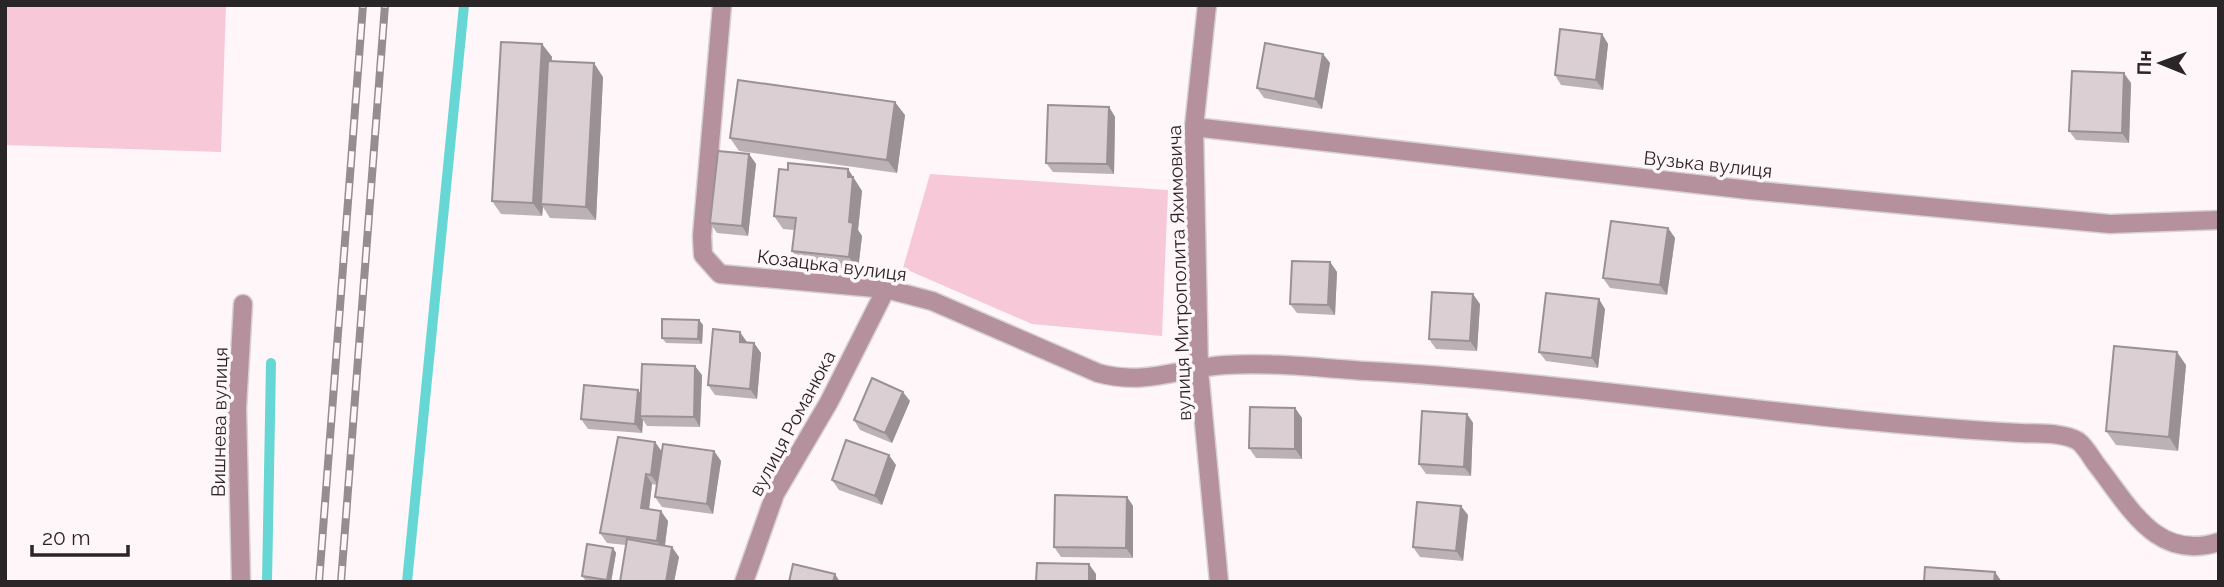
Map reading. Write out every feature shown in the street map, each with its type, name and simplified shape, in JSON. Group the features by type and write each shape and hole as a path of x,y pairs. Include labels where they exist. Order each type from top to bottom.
{"street":[{"name":"Козацька вулиця","path":"722,5 702,236 707,263 720,274 886,289 932,301 1098,373 1122,380 1245,364 1389,372 1642,395 1892,423 2058,435 2079,442 2139,518 2160,538 2177,546 2198,548 2219,542"},
{"name":"вулиця Митрополита Яхимовича","path":"1207,5 1194,127 1199,370 1219,582"},
{"name":"Вузька вулиця","path":"1194,127 1749,190 2110,224 2219,220"},
{"name":"вулиця Романюка","path":"744,582 775,494 829,402 886,289"},
{"name":"Вишнева вулиця","path":"241,582 237,408 243,304"}],"shaded area":[{"path":"5,5 226,5 221,152 5,145"},
{"path":"930,174 1168,190 1162,336 1032,324 903,268"}],"building":[{"path":"1560,29 1602,34 1596,80 1555,75"},
{"path":"501,42 542,44 533,203 492,201"},
{"path":"1265,43 1323,54 1315,99 1257,88"},
{"path":"548,61 594,63 586,207 541,204"},
{"path":"2072,71 2124,73 2122,133 2069,131"},
{"path":"738,80 895,102 887,160 730,138"},
{"path":"1048,105 1109,107 1107,164 1046,163"},
{"path":"718,151 749,154 742,226 710,223"},
{"path":"788,163 848,169 848,177 853,177 849,222 853,223 849,257 792,251 796,218 774,216 779,169 788,170"},
{"path":"1611,221 1668,228 1660,285 1603,278"},
{"path":"1292,261 1330,262 1328,305 1290,304"},
{"path":"1432,292 1473,294 1470,341 1429,339"},
{"path":"1546,293 1599,299 1592,358 1539,352"},
{"path":"662,319 699,320 698,339 662,338"},
{"path":"713,329 740,332 740,342 754,343 750,389 708,385"},
{"path":"2114,346 2177,352 2169,437 2106,431"},
{"path":"642,364 695,366 694,417 640,416"},
{"path":"872,378 903,392 885,433 854,420"},
{"path":"584,385 638,390 635,424 581,419"},
{"path":"1250,407 1295,408 1295,449 1249,448"},
{"path":"1422,411 1467,414 1464,467 1419,464"},
{"path":"618,437 655,442 651,475 646,474 641,508 661,511 657,541 600,533"},
{"path":"846,440 889,455 875,496 832,480"},
{"path":"663,444 714,451 707,504 655,497"},
{"path":"1055,495 1127,497 1126,548 1054,547"},
{"path":"1417,502 1461,506 1456,551 1413,547"},
{"path":"627,539 672,547 666,582 620,582"},
{"path":"587,544 613,548 607,580 582,576"},
{"path":"1037,563 1089,564 1089,582 1036,582"},
{"path":"793,564 835,574 833,582 789,582"},
{"path":"1925,567 1995,572 1994,582 1924,582"}],"waterway":[{"path":"407,582 464,5"},
{"path":"267,582 271,363"}],"railway":[{"path":"319,582 363,5"},
{"path":"341,582 385,5"}]}
